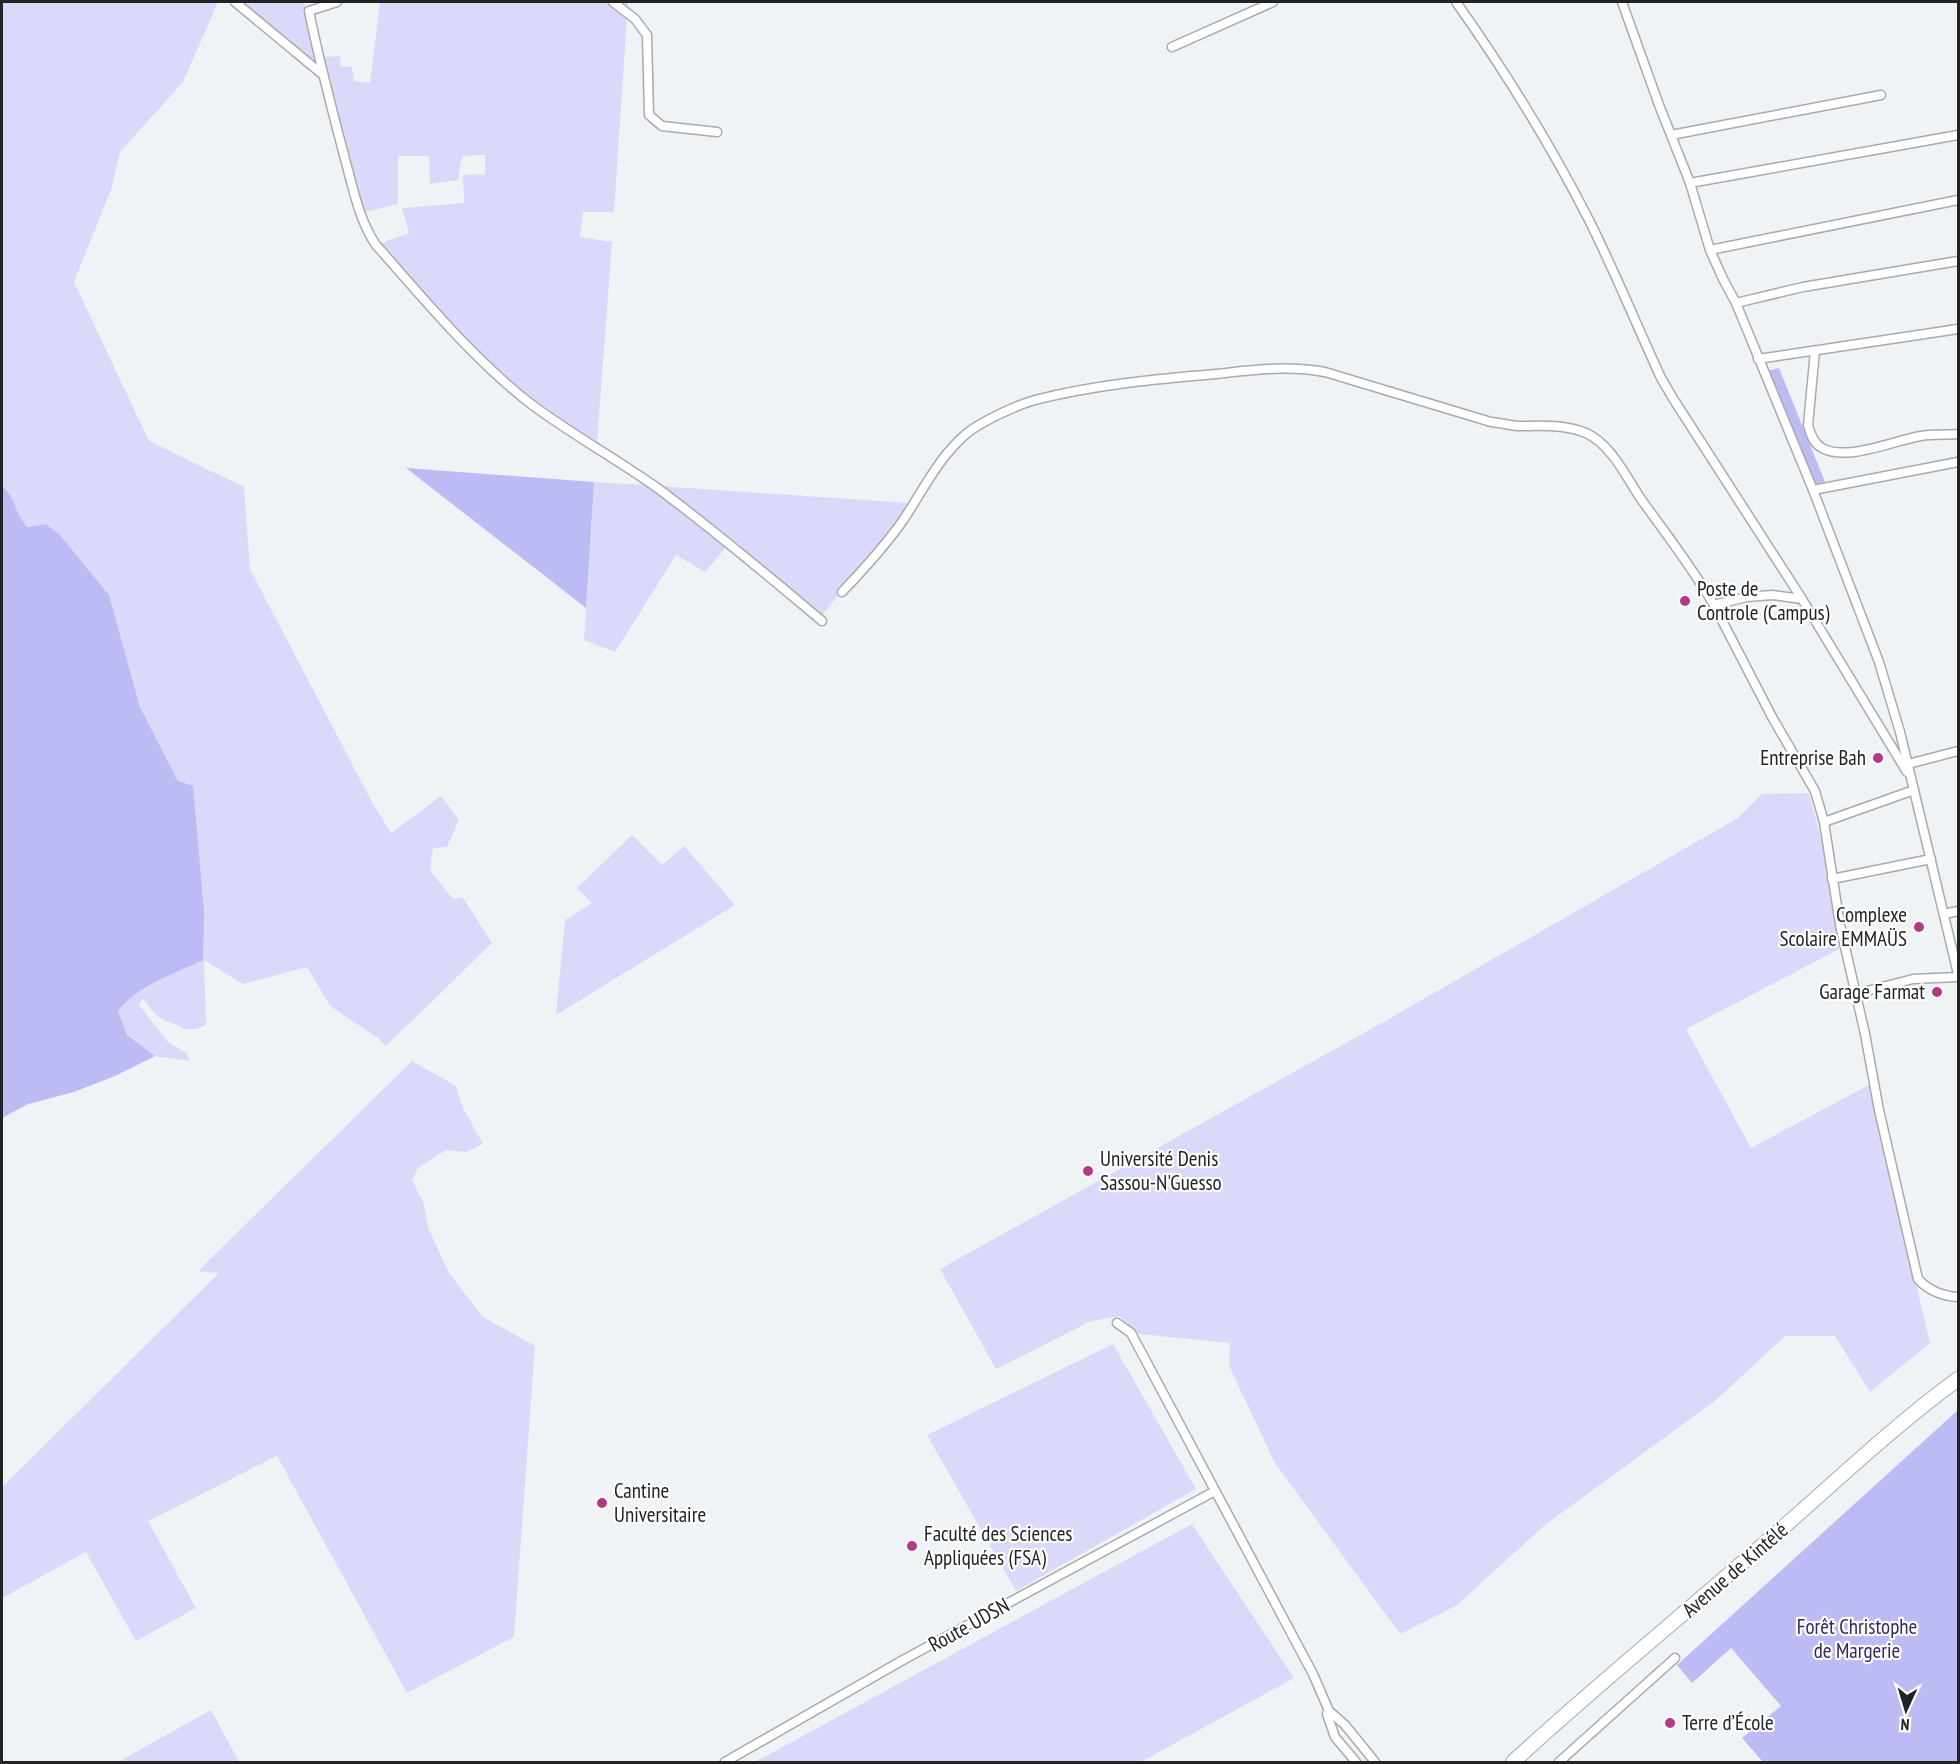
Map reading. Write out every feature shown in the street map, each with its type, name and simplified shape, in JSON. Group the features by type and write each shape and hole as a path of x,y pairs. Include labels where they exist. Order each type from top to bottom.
{"main road":[{"name":"Avenue de Kintélé","path":"1513,1762 1912,1414 1959,1379"}],"street":[{"path":"235,2 322,74"},
{"path":"337,2 309,11 322,74 357,201 368,234 376,245 444,320 506,383 531,403 654,486 722,536 822,621"},
{"path":"613,2 635,19 647,35 649,116 662,126 717,132"},
{"path":"1172,48 1274,2"},
{"path":"1456,2 1516,93 1562,169 1589,221 1661,378 1802,599 1912,780"},
{"path":"1622,2 1690,183 1710,250 1722,279 1736,303 1813,490 1879,662 1900,732 1959,975 1913,979 1855,994"},
{"path":"1671,135 1881,95"},
{"path":"1690,183 1959,135"},
{"path":"1710,250 1959,200"},
{"path":"1736,303 1803,287 1959,261"},
{"path":"1758,359 1959,329"},
{"path":"1815,351 1808,425 1811,435 1821,448 1834,452 1854,452 1922,436 1959,434"},
{"path":"842,592 874,558 904,520 927,481 966,433 997,416 1034,401 1081,391 1179,377 1303,368 1325,372 1491,422 1516,426 1569,427 1588,434 1601,444 1616,461 1694,570 1772,717 1815,791 1824,822 1832,879 1879,1110 1918,1279 1927,1289 1959,1297"},
{"path":"1813,490 1959,462"},
{"path":"1714,605 1747,597 1772,595 1802,599"},
{"path":"1908,764 1959,751"},
{"path":"1824,822 1914,790"},
{"path":"1832,879 1931,859"},
{"path":"1944,914 1959,911"},
{"path":"1117,1323 1131,1333 1313,1674 1329,1711 1345,1725 1375,1762"},
{"name":"Route UDSN","path":"725,1762 903,1660 1215,1491"},
{"path":"1559,1762 1675,1658"},
{"path":"1329,1711 1327,1714 1335,1737 1356,1762"}],"shaded area":[{"path":"2,2 218,2 183,82 120,152 111,190 74,282 149,441 244,487 250,569 373,804 391,833 441,796 459,820 447,847 433,848 430,870 452,898 463,898 492,943 386,1046 378,1038 330,1006 307,967 243,984 204,960 206,1025 196,1029 184,1029 164,1020 143,999 139,1005 169,1043 185,1052 190,1061 155,1056 127,1035 118,1011 128,998 150,985 178,781 140,707 109,595 60,535 46,524 27,527 19,517 10,495 2,486"},
{"path":"237,2 303,2 308,11 321,73"},
{"path":"380,2 628,2 614,212 583,212 580,237 612,242 597,443 509,379 442,313 379,244 409,233 402,208 464,203 463,175 485,174 485,155 462,156 458,180 430,184 429,156 398,156 398,204 365,212 322,57 340,56 341,66 352,67 354,81 370,83"},
{"path":"594,482 647,485 685,509 727,546 705,572 676,555 615,652 584,640"},
{"path":"659,486 909,503 900,519 822,615 723,532"},
{"path":"1809,793 1833,883 1845,946 1686,1029 1751,1148 1869,1085 1930,1343 1870,1392 1835,1336 1785,1336 1716,1400 1545,1525 1457,1605 1400,1634 1275,1463 1229,1366 1230,1343 1139,1334 1119,1316 1091,1321 996,1369 940,1269 1380,1024 1738,818 1762,794"},
{"path":"632,835 662,865 684,846 735,905 556,1015 565,920 592,903 577,888"},
{"path":"412,1061 456,1086 463,1108 483,1144 466,1152 446,1150 418,1168 412,1180 423,1201 429,1230 449,1273 483,1317 535,1346 514,1637 407,1693 277,1456 148,1521 196,1608 136,1641 86,1552 2,1598 2,1487 219,1273 198,1271"},
{"path":"1113,1344 1196,1489 1016,1591 927,1435"},
{"path":"1192,1524 1294,1678 1141,1762 755,1762"},
{"path":"211,1710 239,1762 118,1762"}],"green space":[{"path":"1779,368 1825,482 1815,484 1767,371"},
{"path":"406,468 594,482 586,608"},
{"path":"2,486 10,495 27,527 46,524 60,535 109,595 140,707 178,781 193,786 204,911 203,960 146,987 118,1011 127,1035 155,1056 115,1076 74,1092 28,1104 2,1118"},
{"name":"Forêt Christophe de Margerie","path":"1958,1410 1958,1762 1763,1762 1742,1738 1781,1706 1731,1648 1692,1683 1677,1665"}],"place":[{"name":"Poste de Controle (Campus)","path":"1685,601"},
{"name":"Entreprise Bah","path":"1878,758"},
{"name":"Complexe Scolaire EMMAÜS","path":"1919,927"},
{"name":"Garage Farmat","path":"1937,992"},
{"name":"Université Denis Sassou-N'Guesso","path":"1088,1171"},
{"name":"Cantine Universitaire","path":"602,1503"},
{"name":"Faculté des Sciences Appliquées (FSA)","path":"912,1546"},
{"name":"Terre d’École","path":"1670,1723"}]}
